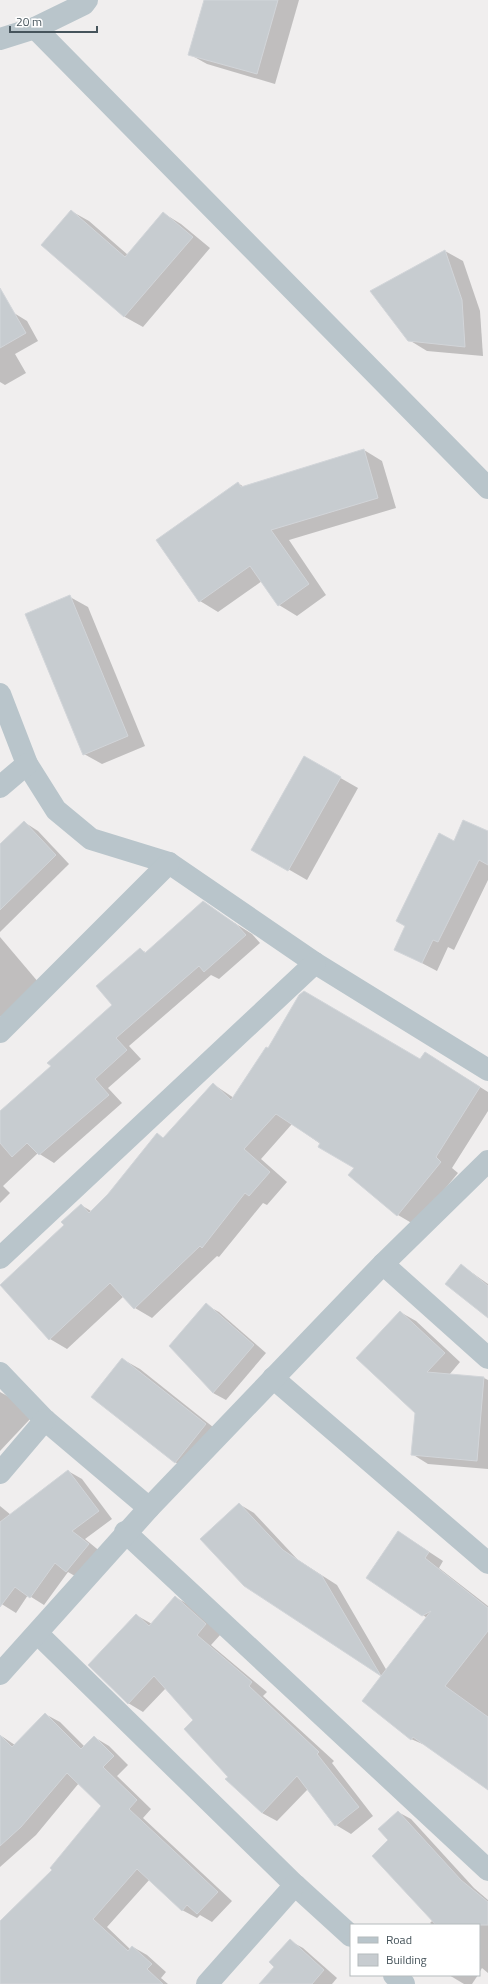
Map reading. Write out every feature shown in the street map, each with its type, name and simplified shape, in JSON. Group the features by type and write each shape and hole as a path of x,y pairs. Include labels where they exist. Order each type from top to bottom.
{"street":[{"path":"0,40 35,28 84,4 87,0"},
{"path":"35,28 488,488"},
{"path":"0,694 27,764 56,810 91,839 169,863 315,963 488,1070"},
{"path":"0,787 27,764"},
{"path":"0,1032 169,863"},
{"path":"0,1258 315,963"},
{"path":"0,1674 38,1634 125,1532 382,1264 488,1161"},
{"path":"382,1264 488,1358"},
{"path":"0,1372 45,1420 149,1508"},
{"path":"273,1378 488,1563"},
{"path":"0,1472 45,1420"},
{"path":"125,1532 488,1870"},
{"path":"38,1634 295,1885 350,1935"},
{"path":"207,1984 295,1885"},
{"path":"395,1976 404,1984"}],"building":[{"path":"204,0 278,0 257,74 188,55"},
{"path":"71,210 125,257 163,212 193,237 124,317 41,245"},
{"path":"445,250 462,300 465,347 408,341 370,291"},
{"path":"0,288 26,333 0,348"},
{"path":"364,449 378,498 271,530 309,584 278,606 250,566 199,602 156,540 238,482 241,487"},
{"path":"70,595 128,736 83,755 25,614"},
{"path":"304,756 341,777 288,871 251,850"},
{"path":"463,820 488,831 488,865 479,860 438,942 433,940 422,963 394,950 405,926 396,921 439,833 454,841"},
{"path":"24,821 56,855 0,910 0,844"},
{"path":"203,901 237,925 246,935 204,972 199,966 116,1038 127,1050 95,1079 109,1095 39,1155 27,1143 12,1157 0,1143 0,1111 51,1066 47,1063 112,1005 96,986 140,948 145,953"},
{"path":"304,991 420,1059 425,1052 480,1087 436,1157 441,1162 397,1216 348,1175 354,1168 318,1147 320,1143 276,1114 244,1149 270,1172 249,1196 245,1193 202,1248 200,1246 134,1309 110,1283 49,1340 0,1285 64,1225 61,1222 81,1204 89,1213 108,1194 157,1133 163,1138 213,1083 231,1100 266,1047 268,1048 299,995"},
{"path":"461,1264 488,1286 488,1318 445,1284"},
{"path":"206,1303 254,1345 213,1393 169,1346"},
{"path":"400,1311 445,1353 427,1372 484,1377 477,1461 411,1455 415,1413 356,1358"},
{"path":"122,1358 206,1424 175,1463 91,1397"},
{"path":"68,1470 99,1511 72,1531 89,1544 66,1572 55,1563 30,1598 15,1587 0,1607 0,1522"},
{"path":"239,1503 283,1550 322,1576 381,1676 244,1586 200,1539"},
{"path":"398,1531 429,1552 425,1558 488,1608 488,1631 445,1686 488,1717 488,1790 413,1737 411,1740 362,1701 431,1611 422,1616 366,1578"},
{"path":"175,1596 206,1624 197,1635 252,1682 249,1686 319,1752 317,1754 359,1807 335,1826 297,1776 262,1813 225,1779 228,1777 184,1729 193,1720 154,1676 128,1704 88,1665 136,1614 149,1626"},
{"path":"45,1713 81,1749 94,1736 114,1756 103,1767 137,1800 129,1809 218,1892 197,1914 187,1905 182,1911 137,1869 93,1919 128,1951 132,1946 152,1964 147,1969 163,1984 0,1984 0,1921 52,1870 50,1868 101,1806 67,1773 21,1827 0,1846 0,1735 12,1747"},
{"path":"398,1811 461,1880 488,1902 488,1925 435,1924 372,1856 388,1840 378,1829"},
{"path":"290,1939 324,1970 312,1984 259,1984 274,1967 269,1962"}]}
